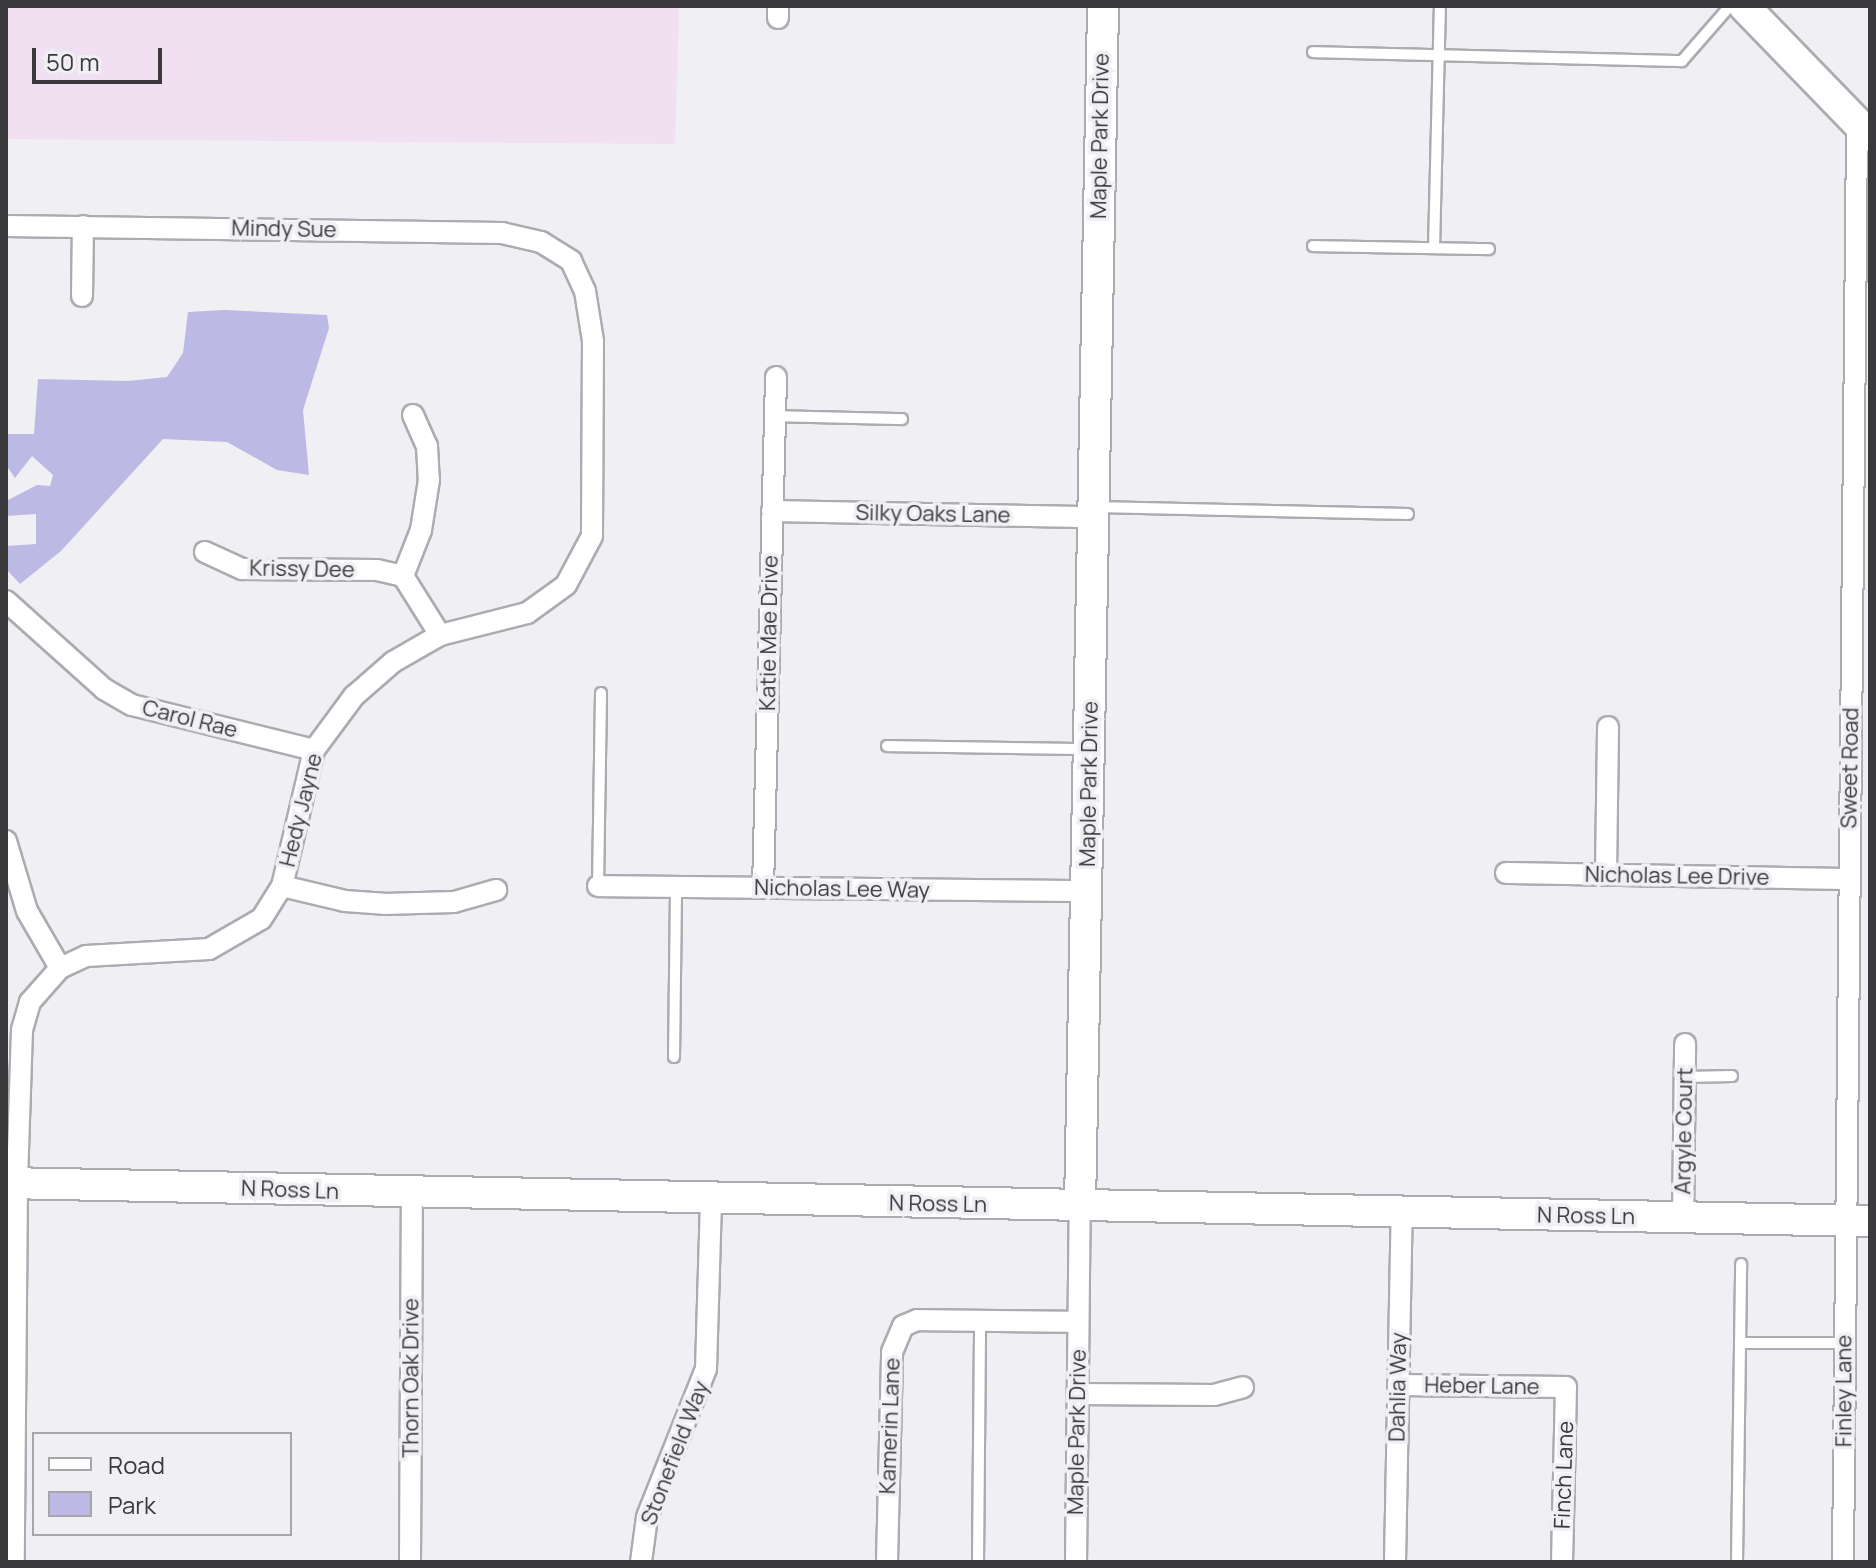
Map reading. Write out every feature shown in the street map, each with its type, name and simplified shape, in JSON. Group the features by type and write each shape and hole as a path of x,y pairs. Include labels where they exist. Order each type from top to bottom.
{"main road":[{"name":"Maple Park Drive","path":"1080,1206 1103,6"},
{"path":"1744,6 1864,129"},
{"name":"N Ross Ln","path":"12,1184 1857,1221"}],"street":[{"name":"Sweet Road","path":"1857,1221 1848,879 1864,129"},
{"name":"Mindy Sue","path":"6,226 484,232"},
{"path":"82,296 83,226"},
{"name":"Hedy Jayne","path":"60,968 112,951 153,955 224,944 261,919 282,886 314,750 374,678 440,635 542,605 576,573 592,536 593,341 580,275 561,252 541,242 484,232"},
{"name":"Katie Mae Drive","path":"763,888 776,377"},
{"path":"413,415 427,446 429,491 403,576 440,635"},
{"name":"Silky Oaks Lane","path":"772,511 1094,512"},
{"name":"Krissy Dee","path":"205,552 242,569 377,570 403,576"},
{"name":"Carol Rae","path":"6,601 104,689 132,705 314,750"},
{"path":"1606,874 1608,727"},
{"path":"6,841 27,911 60,968 38,991 24,1016 12,1184 14,1562"},
{"name":"Nicholas Lee Drive","path":"1506,873 1848,879"},
{"path":"282,886 384,904 454,902 496,890"},
{"name":"Nicholas Lee Way","path":"598,886 1086,891"},
{"name":"Argyle Court","path":"1683,1218 1685,1044"},
{"name":"Thorn Oak Drive","path":"410,1562 412,1193"},
{"name":"Stonefield Way","path":"641,1562 647,1517 706,1369 711,1199"},
{"name":"Maple Park Drive","path":"1076,1562 1080,1206"},
{"name":"Dahlia Way","path":"1395,1562 1402,1213"},
{"name":"Finley Lane","path":"1843,1562 1844,1343 1857,1221"},
{"name":"Kamerin Lane","path":"887,1562 896,1336 917,1320 1078,1322"},
{"name":"Heber Lane","path":"1398,1385 1566,1387"},
{"path":"1077,1394 1214,1395 1243,1387"},
{"name":"Finch Lane","path":"1562,1562 1566,1387"}],"lane":[{"path":"1434,248 1440,6"},
{"path":"1313,52 1682,61 1730,6"},
{"path":"1313,246 1489,249"},
{"path":"775,416 902,419"},
{"path":"1094,512 1408,514"},
{"path":"598,886 601,693"},
{"path":"887,746 1090,749"},
{"path":"674,1057 676,887"},
{"path":"1685,1077 1732,1076"},
{"path":"1737,1562 1741,1264"},
{"path":"978,1562 980,1320"},
{"path":"1740,1343 1844,1343"}],"shaded area":[{"path":"6,6 679,6 675,144 6,139"}],"green space":[{"path":"225,310 327,315 329,328 303,410 309,475 277,470 227,442 163,439 61,551 20,584 6,569 6,546 36,544 36,514 6,516 6,501 37,485 50,486 53,475 32,456 15,478 6,465 6,434 34,434 38,379 128,381 167,377 183,353 188,312"}]}
